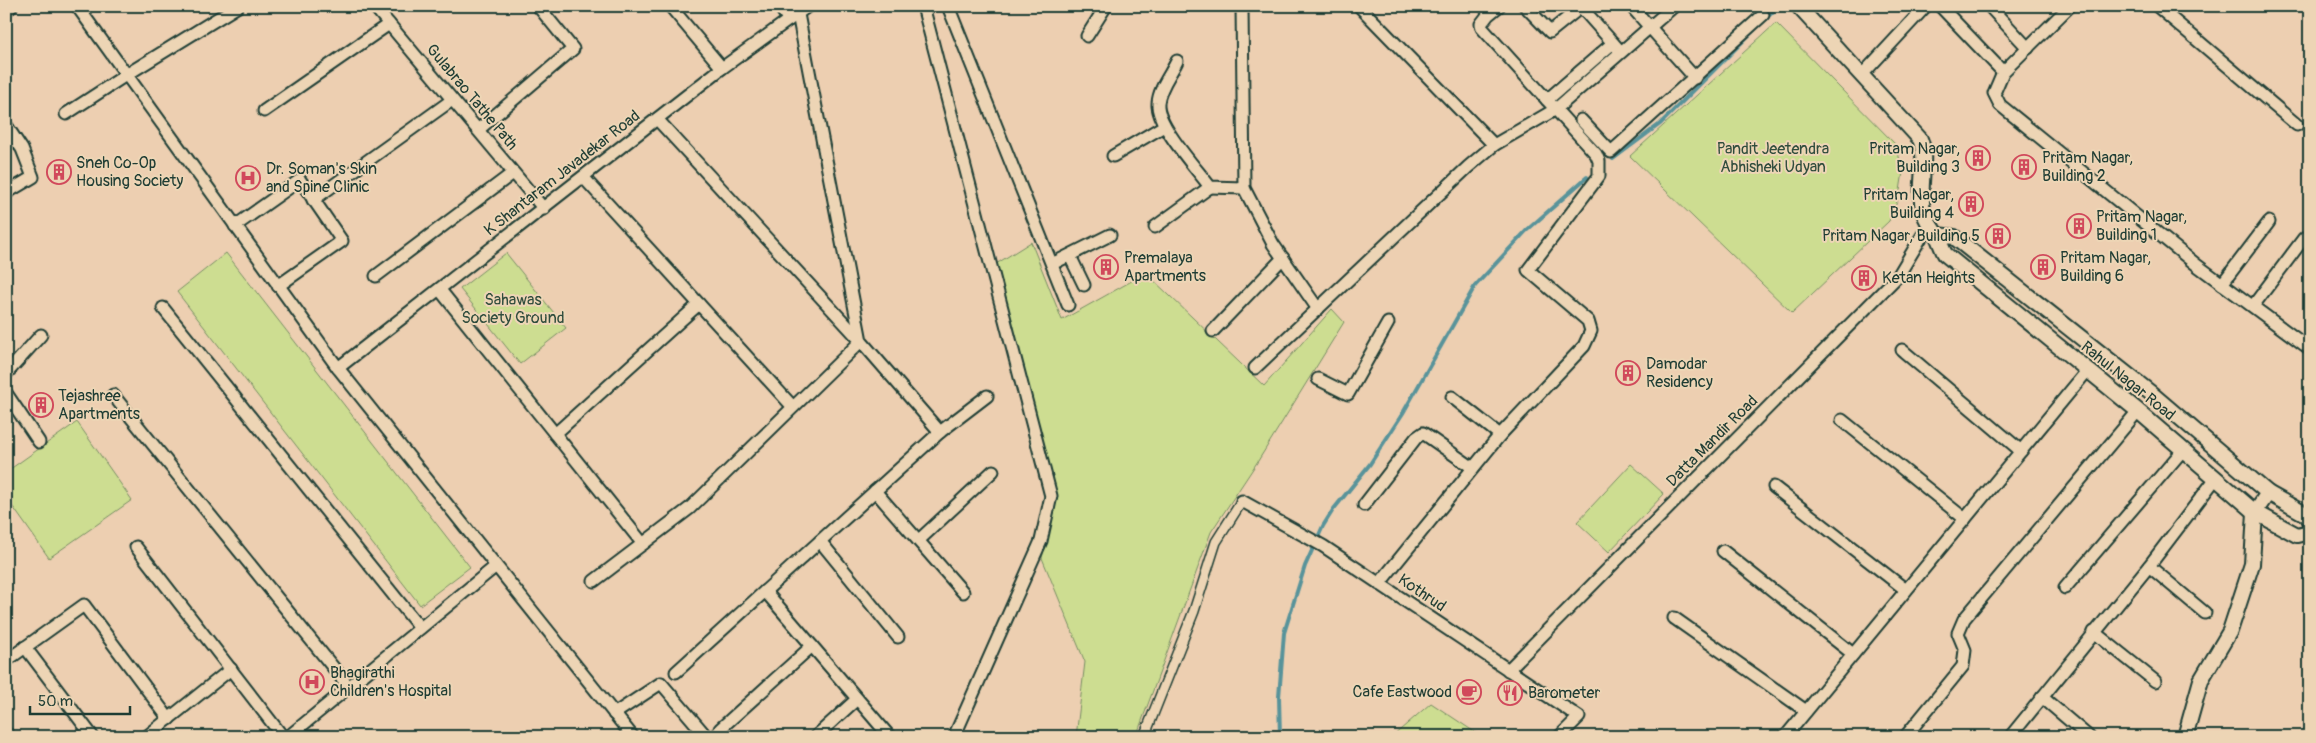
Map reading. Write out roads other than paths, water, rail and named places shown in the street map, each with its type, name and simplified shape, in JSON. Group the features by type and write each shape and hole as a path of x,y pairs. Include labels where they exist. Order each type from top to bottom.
{"street":[{"path":"6,8 10,6"},
{"path":"77,6 338,368 632,737"},
{"path":"66,114 238,6"},
{"name":"Gulabrao Tathe Path","path":"374,6 544,209"},
{"path":"478,130 573,49 538,6"},
{"path":"670,6 722,68"},
{"path":"779,6 793,17 861,341"},
{"name":"K Shantaram Javadekar Road","path":"338,368 584,178 722,68 808,6"},
{"path":"923,6 1051,496 1041,541 954,737"},
{"path":"948,6 1068,305"},
{"path":"1087,36 1106,6"},
{"path":"1242,6 1244,188 1283,258 1318,309"},
{"path":"1359,6 1494,145"},
{"path":"1379,584 1500,435 1584,346 1591,331 1588,322 1528,270 1599,176 1599,161 1596,154 1482,28 1481,24 1499,6"},
{"path":"1525,6 1550,32 1581,8 1617,47"},
{"path":"1631,6 1695,78"},
{"path":"1547,100 1617,47 1649,27 1674,6"},
{"path":"1798,6 1920,139 1924,150 1921,170 1921,194 1932,230"},
{"path":"1861,76 1926,6"},
{"path":"1940,6 2003,72"},
{"path":"1989,6 2028,48"},
{"path":"2070,6 2003,72 1994,93 2000,105 2222,284 2310,349"},
{"path":"2158,6 2297,125"},
{"path":"1580,120 1610,152 1695,78 1763,14"},
{"path":"264,111 389,24"},
{"path":"1255,368 1494,145 1556,109 1617,47"},
{"path":"1177,61 1160,93 1159,113 1164,126 1210,187"},
{"path":"313,200 452,100"},
{"path":"657,119 861,341 940,432"},
{"path":"6,125 22,149 34,177 6,192"},
{"path":"1113,156 1164,126"},
{"path":"376,276 513,173"},
{"path":"584,178 793,407"},
{"path":"236,226 300,180 342,241 278,286"},
{"path":"1155,226 1210,187 1244,188"},
{"path":"2222,284 2269,222"},
{"name":"Rahul Nagar Road","path":"1932,230 1945,254 2138,411 2255,512 2297,535 2310,532"},
{"name":"Rahul Nagar Road","path":"1932,230 1954,237 2152,394 2268,493 2307,515 2310,520"},
{"name":"Datta Mandir Road","path":"1508,670 1898,276 1932,230"},
{"path":"1052,264 1110,234"},
{"path":"2252,306 2304,238"},
{"path":"1070,256 1084,285"},
{"path":"1213,331 1283,258"},
{"path":"440,290 642,544"},
{"path":"555,434 699,304"},
{"path":"163,308 420,628"},
{"path":"1318,379 1348,394 1388,324"},
{"path":"6,374 41,335"},
{"path":"594,581 690,508 861,341"},
{"path":"1902,350 2021,451"},
{"path":"1785,737 2087,371"},
{"path":"6,393 39,442"},
{"path":"113,395 349,686"},
{"path":"676,672 940,432 987,396"},
{"path":"1452,396 1500,435"},
{"path":"1905,737 1963,666 1965,650 1958,633 1964,619 2138,411"},
{"path":"1842,420 1964,519"},
{"path":"1364,506 1416,438 1423,432 1473,468"},
{"path":"2065,588 2183,450"},
{"path":"919,540 993,471"},
{"path":"2010,737 2149,566 2216,478"},
{"path":"1774,487 1906,590"},
{"path":"875,491 963,592"},
{"path":"2184,737 2201,680 2230,631 2252,564 2255,512 2268,493"},
{"path":"1144,737 1194,611 1216,542 1242,501"},
{"name":"Kothrud","path":"1242,501 1323,546 1579,718 1559,737"},
{"path":"820,542 898,637"},
{"path":"136,547 283,737"},
{"path":"1723,551 1853,654"},
{"path":"288,737 496,566"},
{"path":"2149,566 2205,612"},
{"path":"765,591 890,737"},
{"path":"6,661 84,605 169,719"},
{"path":"1674,618 1806,711"},
{"path":"2094,632 2155,681"},
{"path":"720,729 812,646"},
{"path":"25,647 93,737"},
{"path":"146,737 231,669"},
{"path":"614,714 660,683 707,737"},
{"path":"2042,697 2089,737"},
{"path":"815,737 857,699"},
{"path":"6,733 9,737"}],"waterway":[{"path":"1766,19 1778,6"},
{"path":"1613,159 1660,124 1755,29"},
{"path":"1280,737 1279,697 1284,633 1305,566 1323,526 1333,510 1370,464 1403,413 1475,286 1526,231 1587,177"}],"place":[{"name":"Pritam Nagar, Building 3","path":"1978,158"},
{"name":"Pritam Nagar, Building 2","path":"2024,167"},
{"name":"Sneh Co-Op Housing Society","path":"59,172"},
{"name":"Dr. Soman's Skin and Spine Clinic","path":"248,178"},
{"name":"Pritam Nagar, Building 4","path":"1971,204"},
{"name":"Pritam Nagar, Building 1","path":"2079,226"},
{"name":"Pritam Nagar, Building 5","path":"1998,236"},
{"name":"Premalaya Apartments","path":"1106,267"},
{"name":"Pritam Nagar, Building 6","path":"2043,267"},
{"name":"Ketan Heights","path":"1864,278"},
{"name":"Damodar Residency","path":"1628,373"},
{"name":"Tejashree Apartments","path":"41,405"},
{"name":"Bhagirathi Children's Hospital","path":"312,682"},
{"name":"Cafe Eastwood","path":"1469,692"},
{"name":"Barometer","path":"1510,693"}],"park label":[{"name":"Pandit Jeetendra Abhisheki Udyan","path":"1773,158"},
{"name":"Sahawas Society Ground","path":"513,309"}]}
